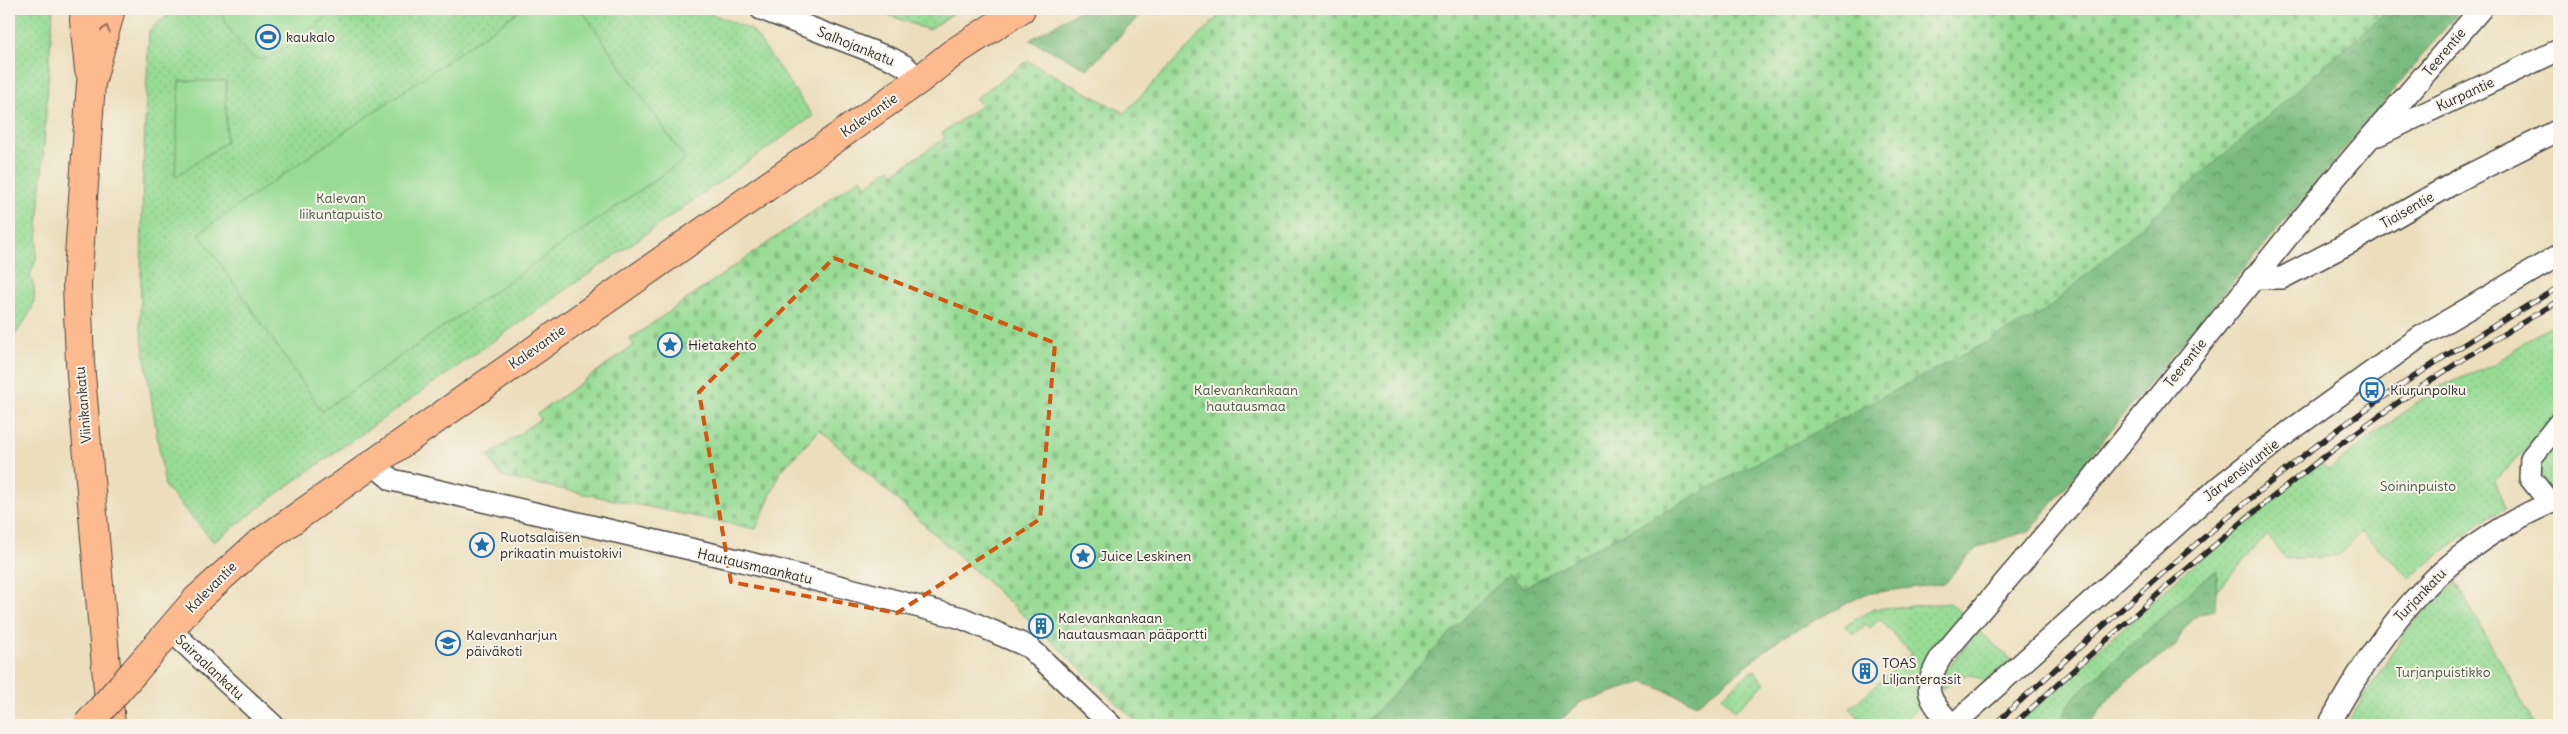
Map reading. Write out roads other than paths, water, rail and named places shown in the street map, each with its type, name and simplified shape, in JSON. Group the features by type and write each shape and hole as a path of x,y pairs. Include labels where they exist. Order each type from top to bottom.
{"main road":[{"name":"Viinikankatu","path":"85,9 84,20 91,84 77,285 80,362 111,725"},
{"name":"Viinikankatu","path":"91,84 111,9"},
{"name":"Kalevantie","path":"88,725 170,629 235,562 372,463 919,80 954,53 1021,9"}],"street":[{"name":"Salhojankatu","path":"761,9 892,59 905,66 919,80"},
{"name":"Teerentie","path":"1953,725 1933,703 1928,691 1931,674 1941,657 2079,495 2331,183 2481,9"},
{"name":"Kurpantie","path":"2371,138 2559,50"},
{"name":"Tiaisentie","path":"2254,278 2282,278 2355,240 2461,179 2559,130"},
{"name":"Järvensivuntie","path":"1953,725 2206,497 2235,474 2429,331 2559,255"},
{"name":"Turjankatu","path":"2329,725 2387,630 2424,588 2451,564 2490,535 2555,501 2530,478 2531,458 2559,424"},
{"name":"Hautausmaankatu","path":"372,463 392,480 681,549 742,561 962,618 1030,647 1111,725"},
{"name":"Sairaalankatu","path":"170,629 273,725"}],"railway":[{"path":"1994,725 2112,617 2233,513 2316,446 2375,403 2435,363 2559,287"},
{"path":"2013,725 2204,554 2324,457 2439,375 2559,301"}],"place":[{"name":"kaukalo","path":"268,37"},
{"name":"Hietakehto","path":"670,345"},
{"name":"Kiurunpolku","path":"2372,390"},
{"name":"Ruotsalaisen prikaatin muistokivi","path":"482,545"},
{"name":"Juice Leskinen","path":"1083,556"},
{"name":"Kalevankankaan hautausmaan pääportti","path":"1041,626"},
{"name":"Kalevanharjun päiväkoti","path":"448,643"},
{"name":"TOAS Liljanterassit","path":"1865,671"}],"park label":[{"name":"Kalevan liikuntapuisto","path":"341,206"},
{"name":"Kalevankankaan hautausmaa","path":"1246,398"},
{"name":"Soininpuisto","path":"2418,486"},
{"name":"Turjanpuistikko","path":"2443,672"}]}
